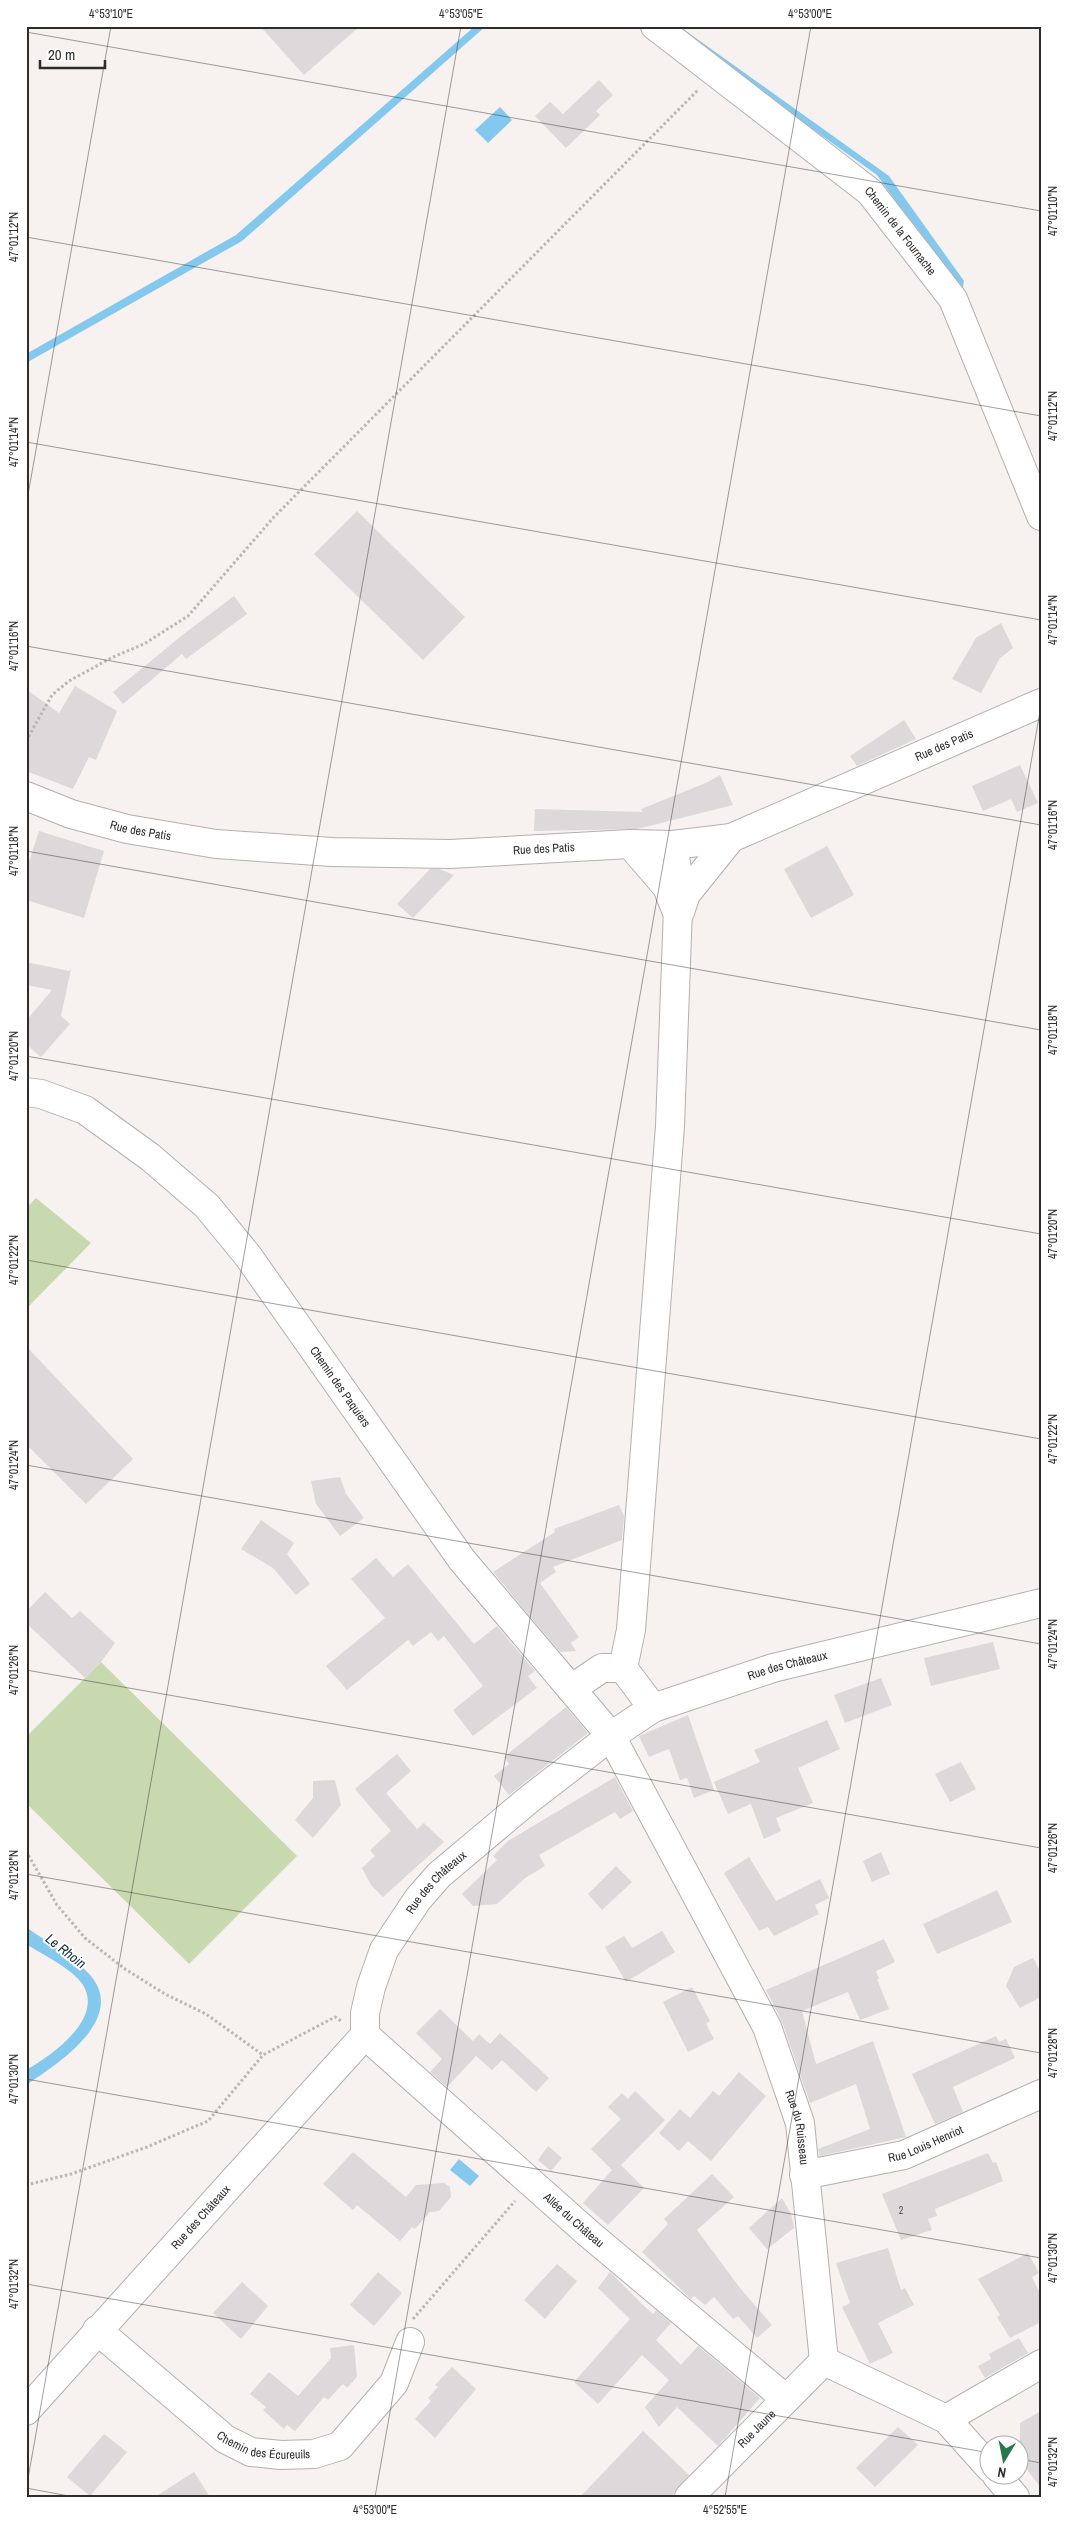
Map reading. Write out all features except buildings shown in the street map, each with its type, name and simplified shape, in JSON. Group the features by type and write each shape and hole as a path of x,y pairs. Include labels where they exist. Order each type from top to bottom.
{"street":[{"name":"Chemin de la Fournache","path":"655,26 870,192 953,299 1041,516"},
{"name":"Rue des Patis","path":"26,796 70,814 127,829 216,844 332,852 450,854 630,844 673,845 731,838 1041,703"},
{"path":"678,916 686,894 731,838"},
{"path":"630,844 667,887 678,916"},
{"path":"622,1668 631,1630 670,1126 679,881 673,845"},
{"name":"Chemin des Paquiers","path":"26,1092 41,1094 85,1110 150,1157 207,1206 248,1256 462,1560 611,1736"},
{"name":"Rue des Châteaux","path":"26,2411 97,2330 365,2036 365,2013 371,1987 384,1950 418,1899 439,1875 527,1801 611,1736 653,1708 773,1668 1041,1603"},
{"path":"571,1689 602,1668 622,1668"},
{"path":"622,1668 653,1708"},
{"name":"Rue du Ruisseau","path":"611,1736 767,2026 800,2122 824,2361"},
{"name":"Allée du Château","path":"365,2036 589,2234 786,2399"},
{"name":"Rue Louis Henriot","path":"804,2174 904,2155 1041,2094"},
{"name":"Chemin des Écureuils","path":"97,2330 225,2439 251,2452 281,2455 314,2454 340,2446 394,2383 410,2342"},
{"path":"824,2361 946,2419 980,2457"},
{"name":"Rue Jaune","path":"689,2497 824,2361"},
{"path":"946,2419 1041,2364"},
{"path":"1005,2486 1015,2497"}],"path":[{"path":"26,741 52,695 69,681 114,657 144,644 188,616 274,517 715,72"},
{"path":"26,1851 58,1905 85,1938 125,1969 165,1994 206,2014 263,2055"},
{"path":"26,2185 79,2171 147,2147 208,2121 263,2055 334,2017 365,2036"},
{"path":"410,2342 413,2318 531,2182"}],"green space":[{"path":"36,1198 91,1243 26,1309 26,1208"},
{"path":"101,1662 297,1856 189,1964 26,1803 26,1737"}],"water":[{"path":"475,26 486,26 242,241 26,363 26,354 236,235"},
{"path":"668,26 679,26 889,176 964,281 962,294 877,175"},
{"path":"500,107 512,120 488,143 475,130"},
{"path":"26,1927 68,1956 91,1976 100,1992 100,2009 94,2025 83,2040 54,2066 26,2085 26,2070 61,2046 81,2023 86,2011 88,1998 83,1985 72,1973 26,1944"},
{"path":"459,2159 479,2176 470,2186 450,2170"}],"water label":[{"name":"Le Rhoin","path":"66,1951"}]}
